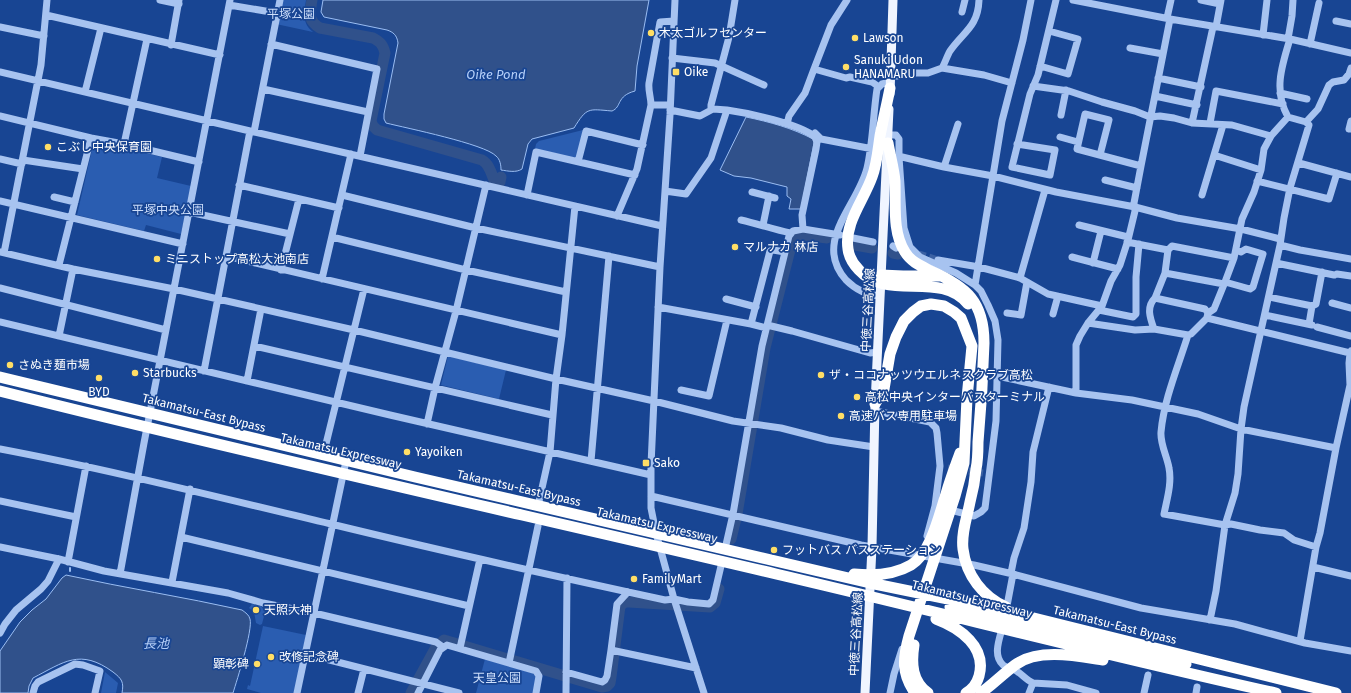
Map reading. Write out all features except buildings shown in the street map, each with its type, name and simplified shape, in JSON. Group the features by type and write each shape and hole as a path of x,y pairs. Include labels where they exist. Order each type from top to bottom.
{"highway":[{"path":"887,83 872,177 853,218 848,242 851,258 856,267 870,280 894,286 932,286 944,288 954,292 970,307 975,317 977,330 972,346 967,398 964,463 958,497 915,636 912,653 913,672 922,688 928,693"},
{"path":"698,548 839,573 862,575 895,572 911,565 920,558 935,529 977,468 982,398 983,325 979,309 970,296 960,287 944,276 913,261 905,254 897,233 894,179 888,139"},
{"path":"881,275 944,276"},
{"path":"875,408 884,389 890,354 896,337 904,321 920,306 931,304 944,306 954,312 961,318 972,346"},
{"name":"Takamatsu-East Bypass","path":"0,377 323,456 870,583 1006,611 1336,693"},
{"name":"Takamatsu Expressway","path":"0,382 316,459 1308,693"},
{"name":"Takamatsu Expressway","path":"0,391 136,426 926,610 1199,686 1276,693"},
{"path":"0,397 341,481 870,600 1251,693"},
{"path":"958,497 964,528 963,550 968,569 978,586 993,601 1041,622 1069,630 1079,639"},
{"path":"915,693 908,683 904,669 905,653 909,636 958,497"},
{"path":"926,610 936,619 950,624 969,638 977,650 981,666 980,674 977,682 971,690 966,693"},
{"path":"981,693 1016,664 1030,658 1048,655 1077,656 1199,686"}],"main road":[{"name":"中徳三谷高松線","path":"865,693 872,547 875,408 888,139 887,83 893,0"}],"street":[{"path":"47,0 38,80 23,162 2,252 354,330 751,424 781,428 828,440 874,447"},
{"path":"160,0 179,2 172,45"},
{"path":"204,371 239,185 263,89 280,0"},
{"path":"675,0 658,307 651,508 656,533 675,603 704,693"},
{"path":"713,109 711,108 711,105 729,37 736,0"},
{"path":"786,124 789,116 804,93 831,25 847,0"},
{"path":"962,12 965,0"},
{"path":"942,68 950,51 971,27 979,8 979,0"},
{"path":"975,285 996,177 1002,121 1031,0"},
{"path":"1017,144 1056,150 1050,175 1012,167 1017,144 1033,86 1040,66 1056,0"},
{"path":"1073,0 1168,19 1289,39 1351,53"},
{"path":"1076,393 1076,345 1088,323 1100,308 1111,281 1118,269 1128,239 1163,54 1171,0"},
{"path":"1192,123 1220,2 1201,0"},
{"path":"1263,35 1268,0"},
{"path":"1288,117 1280,93 1280,74 1289,39 1293,0"},
{"path":"120,574 230,3 277,13"},
{"path":"1310,44 1319,3"},
{"path":"46,15 220,55"},
{"path":"617,216 635,176 643,145 651,105 651,98 648,91 649,83 660,22 674,21"},
{"path":"1336,21 1351,24"},
{"path":"0,27 44,36"},
{"path":"85,92 100,28"},
{"path":"1040,66 1068,74 1078,38 1049,31"},
{"path":"124,144 134,104 147,39"},
{"path":"271,44 377,69 360,156"},
{"path":"1130,48 1163,54"},
{"path":"672,58 709,62 764,85"},
{"path":"880,296 871,296 861,292 845,278 838,268 834,257 833,241 838,235 858,191 866,169 871,148 876,95 887,83 902,73 928,73 942,68 984,75 1012,83"},
{"path":"1306,122 1318,109 1329,85 1333,82 1344,80 1349,74 1351,68"},
{"path":"814,69 846,78 850,77 872,82 887,83"},
{"path":"0,72 252,132 662,226"},
{"path":"1158,78 1201,87"},
{"path":"1033,86 1066,90 1150,117 1160,116 1192,123 1232,125 1271,136"},
{"path":"263,89 368,112"},
{"path":"1061,115 1066,90"},
{"path":"1210,123 1216,91 1283,104"},
{"path":"1280,93 1307,99"},
{"path":"1154,96 1197,105"},
{"path":"651,105 670,108 700,116 713,109 746,113 796,127 809,129 819,135 821,139 871,148"},
{"path":"665,191 686,194 711,158 727,110"},
{"path":"1100,155 1109,120 1085,114 1077,149 1141,166"},
{"path":"0,116 199,162"},
{"path":"1210,620 1216,591 1225,525 1235,493 1244,407 1262,332 1290,188 1299,163 1309,125 1306,122 1288,117"},
{"path":"1088,323 1135,330 1154,330 1188,335 1192,334 1214,309 1234,258 1242,219 1261,170 1262,155 1271,136 1288,117"},
{"path":"1351,120 1349,129 1351,129"},
{"path":"944,167 958,124"},
{"path":"1202,195 1224,125"},
{"path":"796,127 811,134 815,137 817,142 802,215 803,229"},
{"path":"578,162 586,131 643,145"},
{"path":"888,139 896,135 899,139 898,156 904,228 910,247 920,257 956,273 975,285 981,291 995,321 998,340 996,421 986,473 985,508 974,516 934,506"},
{"path":"1060,137 1078,142"},
{"path":"59,265 91,138"},
{"path":"526,195 536,152 635,176"},
{"path":"322,279 351,154"},
{"path":"1214,155 1261,170"},
{"path":"898,156 996,177 1045,190 1102,202 1135,207 1177,218 1241,229 1300,250 1351,259"},
{"path":"0,159 83,169"},
{"path":"1299,163 1351,177"},
{"path":"1257,180 1329,199 1337,173"},
{"path":"1105,180 1137,188"},
{"path":"239,185 339,208"},
{"path":"427,424 486,185"},
{"path":"1020,278 1045,190"},
{"path":"752,192 772,197 763,225"},
{"path":"342,195 476,228 660,267"},
{"path":"54,197 75,202"},
{"path":"282,270 299,199"},
{"path":"0,201 183,244"},
{"path":"538,506 550,452 552,415 575,206"},
{"path":"189,212 290,234"},
{"path":"741,220 790,233 803,229 838,235"},
{"path":"1079,225 1101,230 1139,244 1168,250"},
{"path":"1093,263 1101,230"},
{"path":"725,549 735,515 769,327 790,233"},
{"path":"332,237 466,270 566,292"},
{"path":"853,238 873,242"},
{"path":"938,260 979,267 1020,278 1048,294 1133,317 1136,314 1136,277 1139,244"},
{"path":"1154,330 1151,322 1150,303 1155,298 1165,273 1168,250 1172,246 1234,258"},
{"path":"1165,273 1250,289 1254,287 1263,254 1246,249 1242,252 1236,250"},
{"path":"751,324 770,251 785,252"},
{"path":"226,256 562,335"},
{"path":"591,461 610,256"},
{"path":"1072,257 1118,269"},
{"path":"1276,263 1351,276"},
{"path":"59,336 73,268"},
{"path":"1312,306 1316,304 1322,272"},
{"path":"1007,313 1021,315 1027,282"},
{"path":"0,288 66,306 166,330"},
{"path":"323,456 364,289"},
{"path":"1053,314 1058,296"},
{"path":"1269,297 1312,306"},
{"path":"1155,298 1205,309 1207,316"},
{"path":"726,299 756,307"},
{"path":"1332,303 1351,308"},
{"path":"1312,306 1313,326"},
{"path":"658,307 792,331 870,353 878,352"},
{"path":"247,381 261,309"},
{"path":"1265,315 1351,336"},
{"path":"1207,316 1262,332 1351,353 1349,363 1350,385 1336,448 1320,533 1316,546 1300,642"},
{"path":"681,390 709,396 727,320"},
{"path":"0,322 427,424 651,475"},
{"path":"1188,335 1164,407 1161,434 1170,469 1170,481 1164,514 1225,525 1231,524 1284,533 1294,540 1316,546"},
{"path":"254,346 552,415"},
{"path":"997,376 1076,393 1132,400 1198,414 1241,429 1336,448"},
{"path":"1049,387 1033,452 1031,482 1024,528 1014,558 998,654 1004,665 1015,670 1027,681 1033,683 1067,685 1096,693"},
{"path":"875,408 930,422 936,428 944,467 923,556"},
{"path":"0,449 190,489 480,559 675,603 688,602 710,604 713,600 721,566"},
{"path":"297,693 346,461"},
{"path":"68,562 86,466"},
{"path":"172,582 190,489"},
{"path":"651,496 872,547 1012,574 1141,608 1235,624 1300,642 1351,651"},
{"path":"0,501 76,517"},
{"path":"510,661 538,526"},
{"path":"181,538 469,606"},
{"path":"0,548 59,559 120,574 228,593 263,603 314,613 440,645 460,646 510,661 536,671 539,676 536,693"},
{"path":"0,633 16,610 41,589 48,581 59,559"},
{"path":"460,646 480,559"},
{"path":"1312,567 1351,576"},
{"path":"566,578 566,693"},
{"path":"566,675 602,682 606,680 613,650 617,604 628,592"},
{"path":"890,693 912,610"},
{"path":"418,693 418,683 440,650 440,645"},
{"path":"613,650 696,668"},
{"path":"306,654 455,692"},
{"path":"900,656 903,679 911,693"},
{"path":"33,693 38,682 75,664 100,671 96,693"},
{"path":"358,693 364,669"},
{"path":"989,693 1015,670"},
{"path":"1144,693 1148,675"},
{"path":"1029,693 1033,683"}],"green space":[{"name":"平塚公園","path":"281,0 306,0 304,14 305,22 309,29 313,32 276,24"},
{"path":"583,130 577,156 575,158 535,149 536,144 539,141"},
{"name":"平塚中央公園","path":"94,141 162,157 157,178 191,186 181,234 146,225 144,231 77,215"},
{"path":"448,356 506,370 499,399 441,385"},
{"path":"252,604 261,606 265,612 262,624 260,625 256,623 254,612 249,608"},
{"path":"263,626 306,635 294,693 261,693 247,689 248,685 250,686"},
{"name":"天皇公園","path":"485,659 535,674 536,678 533,693 476,693"},
{"path":"105,672 118,683 116,693 101,693"}],"water":[{"name":"Oike Pond","path":"323,0 649,0 637,66 635,91 622,98 617,107 612,111 589,111 582,116 574,128 532,139 528,144 522,169 512,171 501,170 500,162 497,157 489,151 477,146 386,123 384,114 398,43 396,36 387,30 324,17 321,12"},
{"path":"746,117 781,126 813,139 814,143 801,209 789,209 791,199 787,196 787,187 751,178 734,176 720,170"},
{"name":"長池","path":"66,575 242,610 249,616 250,625 244,655 233,693 122,693 123,686 116,674 101,665 81,659 63,663 33,678 29,686 28,693 0,693 0,651 20,622 46,599"}],"waterway":[{"path":"312,0 310,16 313,22 320,28 373,38 382,45 385,53 371,121 377,130 482,160 488,166 494,180 500,182 501,177"},
{"path":"731,539 737,514 765,348 793,238 796,234 827,238"},
{"path":"855,245 872,248"},
{"path":"893,253 898,254"},
{"path":"411,693 435,649 444,640 602,687 607,686 610,683 611,677 620,606 625,602 629,602 710,607 715,603 719,589"}],"tunnel":[{"path":"919,254 938,260"},
{"path":"948,468 983,473"}],"place":[{"name":"木太ゴルフセンター","path":"651,33"},
{"name":"Lawson","path":"855,38"},
{"name":"Sanuki Udon HANAMARU","path":"846,67"},
{"name":"Oike","path":"676,72"},
{"name":"こぶし中央保育園","path":"48,147"},
{"name":"マルナカ 林店","path":"735,247"},
{"name":"ミニストップ高松大池南店","path":"157,259"},
{"name":"さぬき麺市場","path":"10,365"},
{"name":"Starbucks","path":"135,373"},
{"name":"ザ・ココナッツウエルネスクラブ高松","path":"821,375"},
{"name":"BYD","path":"99,378"},
{"name":"高松中央インターバスターミナル","path":"857,397"},
{"name":"高速バス専用駐車場","path":"841,416"},
{"name":"Yayoiken","path":"407,452"},
{"name":"Sako","path":"646,463"},
{"name":"フットバス バスステーション","path":"774,550"},
{"name":"FamilyMart","path":"634,579"},
{"name":"天照大神","path":"256,610"},
{"name":"改修記念碑","path":"271,657"},
{"name":"顕彰碑","path":"257,664"}]}
